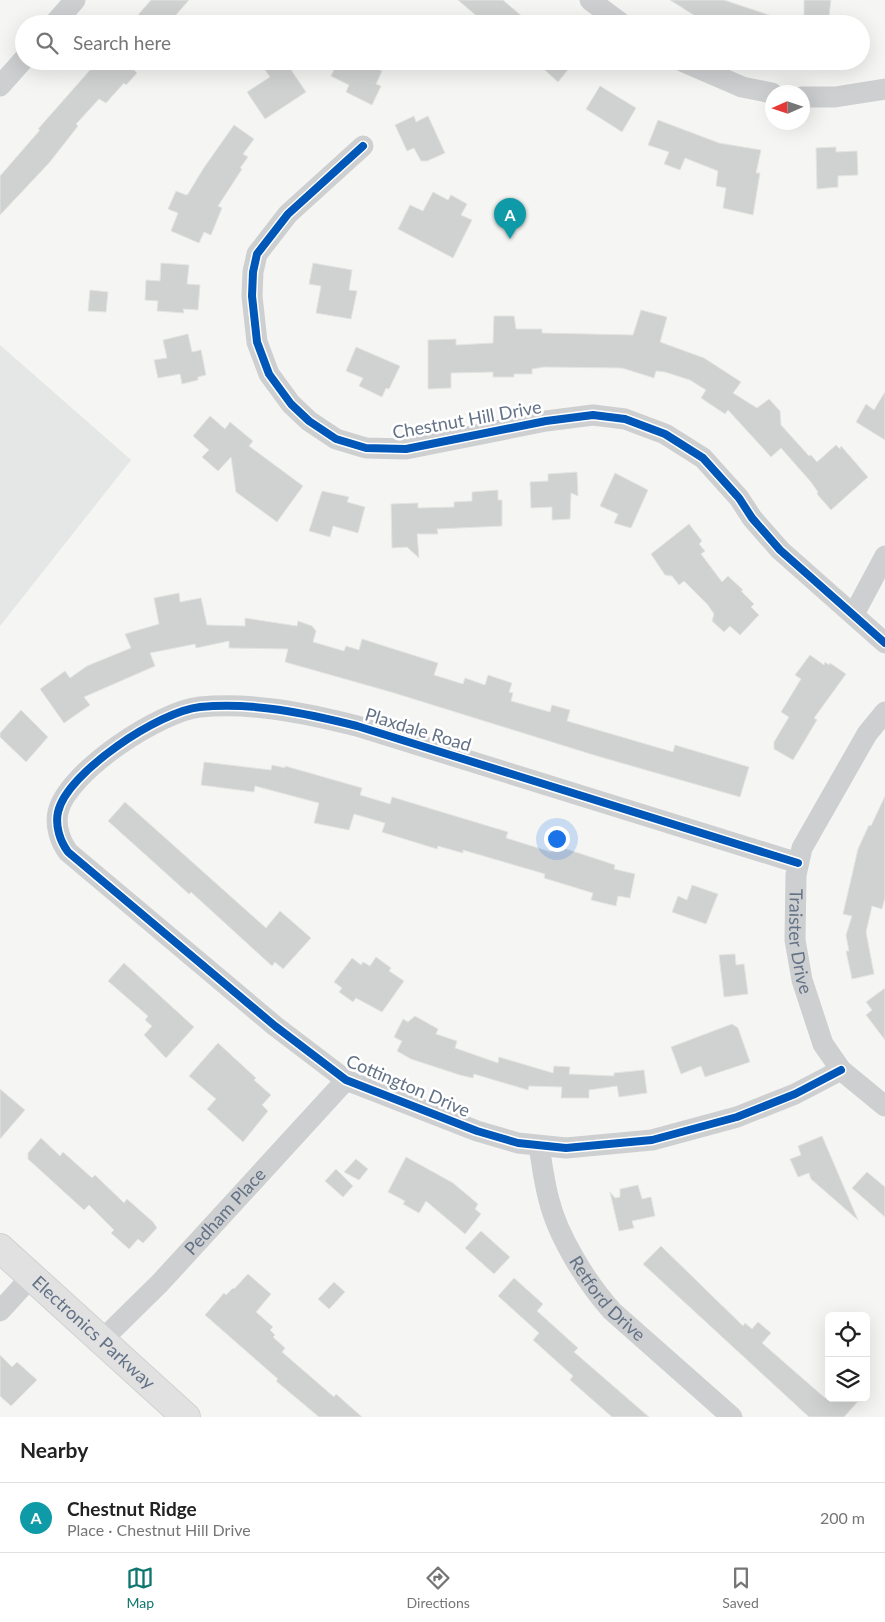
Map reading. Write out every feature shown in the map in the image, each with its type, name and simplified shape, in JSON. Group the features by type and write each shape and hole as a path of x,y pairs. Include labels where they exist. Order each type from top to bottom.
{"main road":[{"name":"Electronics Parkway","path":"0,1248 186,1417"}],"street":[{"path":"62,15 75,0"},
{"path":"590,0 610,15"},
{"path":"1,84 15,69"},
{"path":"703,70 742,87 765,92"},
{"path":"810,96 835,97 885,89"},
{"name":"Chestnut Hill Drive","path":"363,146 288,214 257,254 253,272 252,296 257,342 269,374 291,404 309,421 336,439 366,448 406,449 546,421 593,415 625,419 657,431 703,458 739,498 752,518 780,550 885,643"},
{"path":"854,614 885,556"},
{"name":"Plaxdale Road","path":"58,814 63,801 84,773 104,755 156,722 197,708 234,704 302,712 357,726 798,863"},
{"name":"Traister Drive","path":"885,712 867,734 802,848 798,863 795,940 802,980 823,1044 840,1070 885,1106"},
{"name":"Cottington Drive","path":"58,814 60,841 68,852 275,1026 346,1080 478,1131 518,1143 566,1148 652,1140 737,1117 795,1094 840,1070"},
{"name":"Pedham Place","path":"102,1340 160,1283 346,1080"},
{"name":"Retford Drive","path":"539,1146 549,1202 563,1236 595,1292 612,1311 732,1417"},
{"path":"0,1311 32,1276"}],"shaded area":[{"path":"0,345 131,460 0,626"}],"building":[{"path":"151,0 189,0 176,15 138,15"},
{"path":"458,0 503,0 520,15 476,15"},
{"path":"670,0 724,0 769,15 694,15"},
{"path":"804,0 831,0 829,15 804,15"},
{"path":"90,70 134,70 137,73 126,85 124,83 106,103 99,99 76,124 78,126 49,163 0,215 0,176 40,130 38,129"},
{"path":"265,70 291,70 306,92 265,119 247,92 270,77"},
{"path":"334,70 382,71 376,84 381,86 372,105 346,92 349,85 331,76"},
{"path":"545,70 568,70 558,82"},
{"path":"600,86 636,108 622,132 586,109"},
{"path":"414,116 416,122 428,116 445,153 427,161 421,161 414,148 407,151 395,125"},
{"path":"658,120 719,143 761,150 756,173 760,173 753,215 723,208 726,188 716,186 718,171 685,158 680,170 664,164 669,152 648,145"},
{"path":"234,125 254,139 243,154 248,157 240,168 242,169 218,206 222,208 211,235 204,232 199,243 171,231 178,213 168,209 176,191 188,194"},
{"path":"836,147 836,152 857,151 858,175 838,176 838,187 817,189 816,148"},
{"path":"433,192 448,200 451,195 467,204 461,215 472,220 453,258 398,229 410,205 423,211"},
{"path":"161,263 189,265 187,284 200,285 198,310 183,309 184,313 157,311 158,301 145,300 146,280 160,281"},
{"path":"313,263 352,270 349,290 357,291 351,319 316,313 321,286 309,284"},
{"path":"90,290 108,292 106,312 88,311"},
{"path":"641,310 667,317 660,342 704,358 741,382 733,393 757,408 769,399 780,411 781,425 809,456 811,455 817,462 836,445 840,449 841,446 868,477 831,510 817,494 818,492 811,482 781,448 771,457 728,410 725,414 701,398 706,390 690,380 665,372 656,371 654,378 622,368 544,367 532,369 532,374 514,374 514,377 493,377 493,372 451,373 451,388 428,389 428,340 456,339 456,345 493,343 494,316 514,316 516,329 542,329 542,333 633,335"},
{"path":"188,334 192,352 201,350 206,375 198,377 198,380 182,384 180,374 158,378 154,360 167,358 163,340"},
{"path":"356,347 400,366 389,389 386,388 382,397 359,386 363,378 346,371"},
{"path":"885,392 885,440 856,422 866,404 874,410"},
{"path":"210,416 225,429 230,422 253,441 249,446 303,486 277,522 236,492 231,457 218,471 202,457 209,450 193,436"},
{"path":"577,472 578,496 571,493 570,519 552,520 552,507 531,508 530,482 548,481 548,474"},
{"path":"615,473 648,490 631,528 614,523 618,514 600,506"},
{"path":"498,490 498,500 502,500 502,526 437,529 438,534 417,534 419,558 407,547 392,548 391,504 418,503 418,508 454,507 454,502 472,501 472,492"},
{"path":"322,491 349,497 347,502 365,507 358,533 333,526 330,537 309,531"},
{"path":"689,524 702,541 699,544 705,551 701,554 722,582 728,576 754,604 751,607 759,615 740,635 730,626 724,632 712,621 714,614 708,605 684,581 679,585 672,576 665,575 651,554"},
{"path":"179,593 180,602 201,598 207,625 245,626 245,618 297,626 298,621 312,626 316,631 313,642 344,651 346,646 359,650 362,639 438,663 434,675 463,684 465,678 485,685 488,675 512,683 509,692 513,693 511,701 550,712 552,705 570,710 567,721 673,752 675,745 749,767 740,797 285,662 288,649 229,648 229,641 196,648 195,644 150,653 155,666 84,697 90,705 64,723 40,689 65,671 70,678 87,666 131,648 125,634 159,624 154,598"},
{"path":"810,655 824,665 825,662 829,665 830,663 846,674 814,718 817,720 793,760 774,749 774,742 789,717 781,712 801,679 795,675"},
{"path":"21,710 48,737 26,762 0,737 0,733"},
{"path":"204,762 271,770 272,765 285,768 285,766 362,788 360,795 390,804 392,797 508,832 506,838 551,852 554,845 615,865 614,869 635,874 630,898 618,896 616,906 591,900 593,893 544,878 545,874 463,850 463,853 438,846 437,849 385,833 382,832 385,823 354,814 349,830 314,823 319,803 255,786 254,792 201,785"},
{"path":"885,796 885,898 882,909 872,906 866,932 874,974 852,979 846,951 849,951 846,935 852,916 843,914 858,849"},
{"path":"125,802 266,928 280,911 311,938 283,969 275,962 272,966 191,892 189,894 108,821"},
{"path":"692,885 718,894 706,924 672,912 678,896 687,900"},
{"path":"735,954 736,965 744,964 748,994 724,997 719,955"},
{"path":"376,957 391,968 389,971 404,981 382,1012 356,998 353,1002 339,992 342,988 334,982 352,958 361,965 363,962 370,966"},
{"path":"124,963 194,1027 166,1058 144,1035 152,1026 145,1020 148,1016 108,981"},
{"path":"885,988 885,1040 866,1015 872,1010 866,1002"},
{"path":"415,1016 438,1029 436,1034 457,1041 455,1048 498,1063 499,1057 553,1073 554,1066 570,1067 569,1074 614,1076 614,1073 644,1070 647,1093 619,1097 617,1086 589,1090 589,1098 561,1098 562,1087 529,1086 528,1090 474,1074 473,1078 460,1075 411,1059 397,1051 402,1041 394,1037 403,1019 408,1022"},
{"path":"732,1024 738,1028 750,1062 705,1077 701,1066 681,1074 671,1047"},
{"path":"218,1043 256,1078 254,1080 271,1095 262,1105 268,1111 243,1142 207,1109 216,1099 189,1076"},
{"path":"0,1089 25,1110 0,1139"},
{"path":"822,1136 858,1220 811,1179 809,1173 798,1177 790,1159 801,1155 798,1146"},
{"path":"41,1138 60,1156 63,1152 92,1178 95,1175 124,1203 127,1199 153,1222 157,1228 143,1243 138,1239 129,1249 111,1233 114,1230 89,1205 84,1210 28,1159 28,1153"},
{"path":"406,1157 453,1183 478,1204 475,1209 481,1214 465,1234 426,1201 419,1213 403,1204 405,1201 388,1192"},
{"path":"356,1159 368,1169 359,1180 344,1172"},
{"path":"336,1169 353,1186 343,1197 325,1181"},
{"path":"867,1172 885,1187 885,1217 852,1188"},
{"path":"638,1185 642,1199 651,1197 655,1216 632,1221 634,1228 619,1231 610,1192 615,1198 620,1197 620,1189"},
{"path":"481,1231 510,1257 494,1274 465,1248"},
{"path":"661,1246 743,1326 745,1323 752,1329 758,1322 771,1333 762,1343 825,1398 825,1402 857,1402 844,1417 809,1417 643,1264"},
{"path":"248,1274 271,1294 256,1312 273,1327 270,1330 275,1335 273,1337 285,1348 282,1352 334,1397 336,1394 362,1417 319,1417 276,1381 278,1379 205,1315 224,1293 226,1295 234,1289"},
{"path":"514,1278 543,1304 537,1311 578,1348 574,1352 649,1417 612,1417 570,1380 573,1376 533,1340 539,1333 498,1296"},
{"path":"334,1282 345,1292 329,1309 318,1299"},
{"path":"0,1355 12,1367 17,1362 37,1380 11,1406 0,1396"}],"cycle path":[{"path":"363,146 288,214 257,254 253,272 252,296 257,342 269,374 291,404 309,421 336,439 366,448 406,449 546,421 593,415 625,419 665,434 703,458 739,498 752,518 780,550 885,643"},
{"path":"798,863 357,726 298,713 259,707 200,707 162,719 140,731 96,762 78,779 65,796 57,817 59,833 68,852 275,1026 346,1080 477,1131 518,1143 566,1148 652,1140 737,1117 795,1094 841,1070"}],"place":[{"name":"Chestnut Ridge","path":"510,239"}]}
